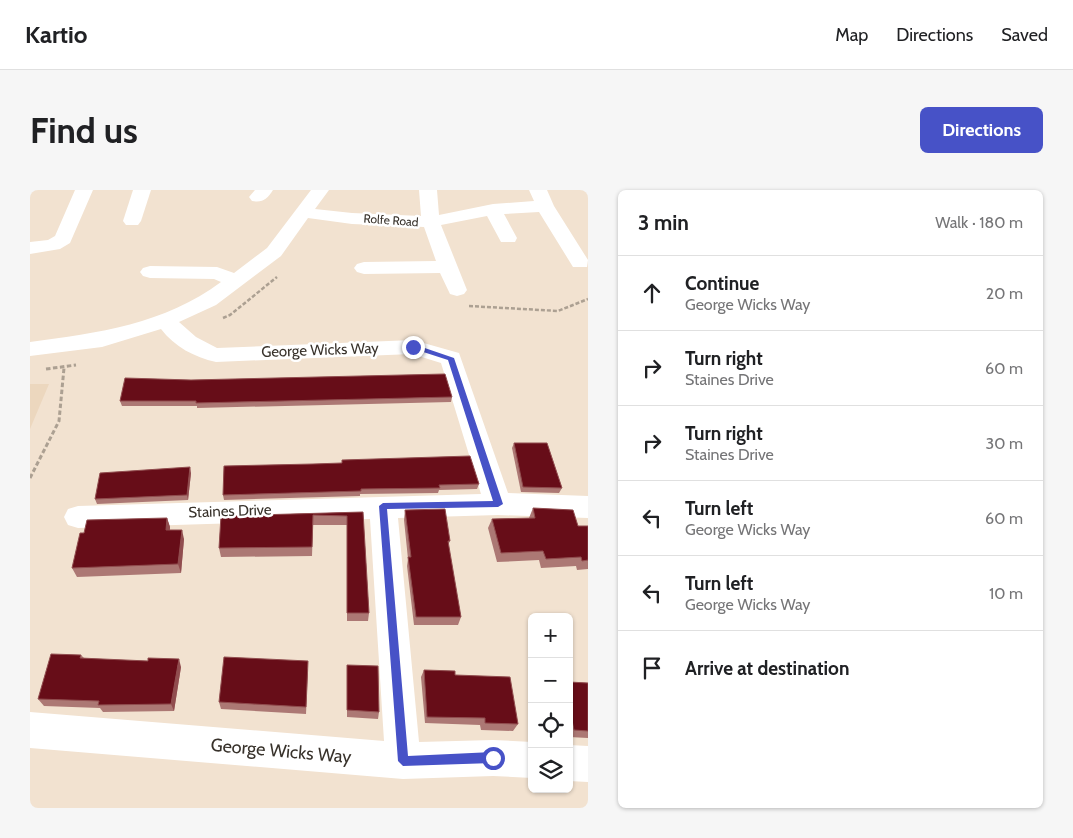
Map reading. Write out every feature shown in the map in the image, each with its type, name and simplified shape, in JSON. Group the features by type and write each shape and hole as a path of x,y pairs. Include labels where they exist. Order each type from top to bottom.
{"street":[{"path":"30,248 48,246 63,239 84,190"},
{"path":"132,221 142,190"},
{"path":"30,349 102,340 166,320 209,301 274,252 320,190"},
{"path":"428,190 431,222 541,198 580,263"},
{"path":"493,209 508,238"},
{"name":"Rolfe Road","path":"305,212 335,218 353,217 431,222 457,290"},
{"path":"364,268 448,266"},
{"path":"150,272 217,273 236,281"},
{"name":"George Wicks Way","path":"166,320 175,334 198,349 216,355 413,347 451,358 498,504"},
{"path":"498,504 588,507"},
{"name":"Staines Drive","path":"78,517 383,506 498,504"},
{"path":"383,506 403,761"},
{"name":"George Wicks Way","path":"30,730 403,761 493,758 528,760"},
{"path":"573,763 588,764"}],"path":[{"path":"457,290 459,306 558,311 588,299"},
{"path":"30,478 59,421 64,368"}],"shaded area":[{"path":"30,384 49,384 30,429"}],"building":[{"path":"445,374 452,397 196,403 196,401 120,401 125,378 191,380"},
{"path":"514,443 547,443 562,488 523,487"},
{"path":"470,456 479,484 439,485 440,488 361,489 361,491 223,495 224,466 342,463 342,460"},
{"path":"190,467 187,495 95,499 100,473"},
{"path":"533,508 573,510 578,526 588,526 588,560 582,561 581,557 546,559 543,551 501,553 492,519 535,518"},
{"path":"445,509 450,541 448,541 461,617 416,617 408,557 411,557 405,510"},
{"path":"363,512 369,613 347,613 347,516 313,515 312,547 219,548 221,516"},
{"path":"167,518 166,530 182,530 178,564 72,568 80,533 84,533 87,520"},
{"path":"51,654 81,655 80,658 148,661 148,658 179,659 171,704 98,705 99,701 38,699"},
{"path":"224,657 308,661 306,707 219,702"},
{"path":"347,665 378,666 379,712 347,710"},
{"path":"424,670 455,671 455,675 510,677 518,724 485,723 485,718 427,717"},
{"path":"573,682 588,683 588,731 574,730"}],"route":[{"path":"413,347 451,358 498,504 383,506 403,761 493,758"}]}
